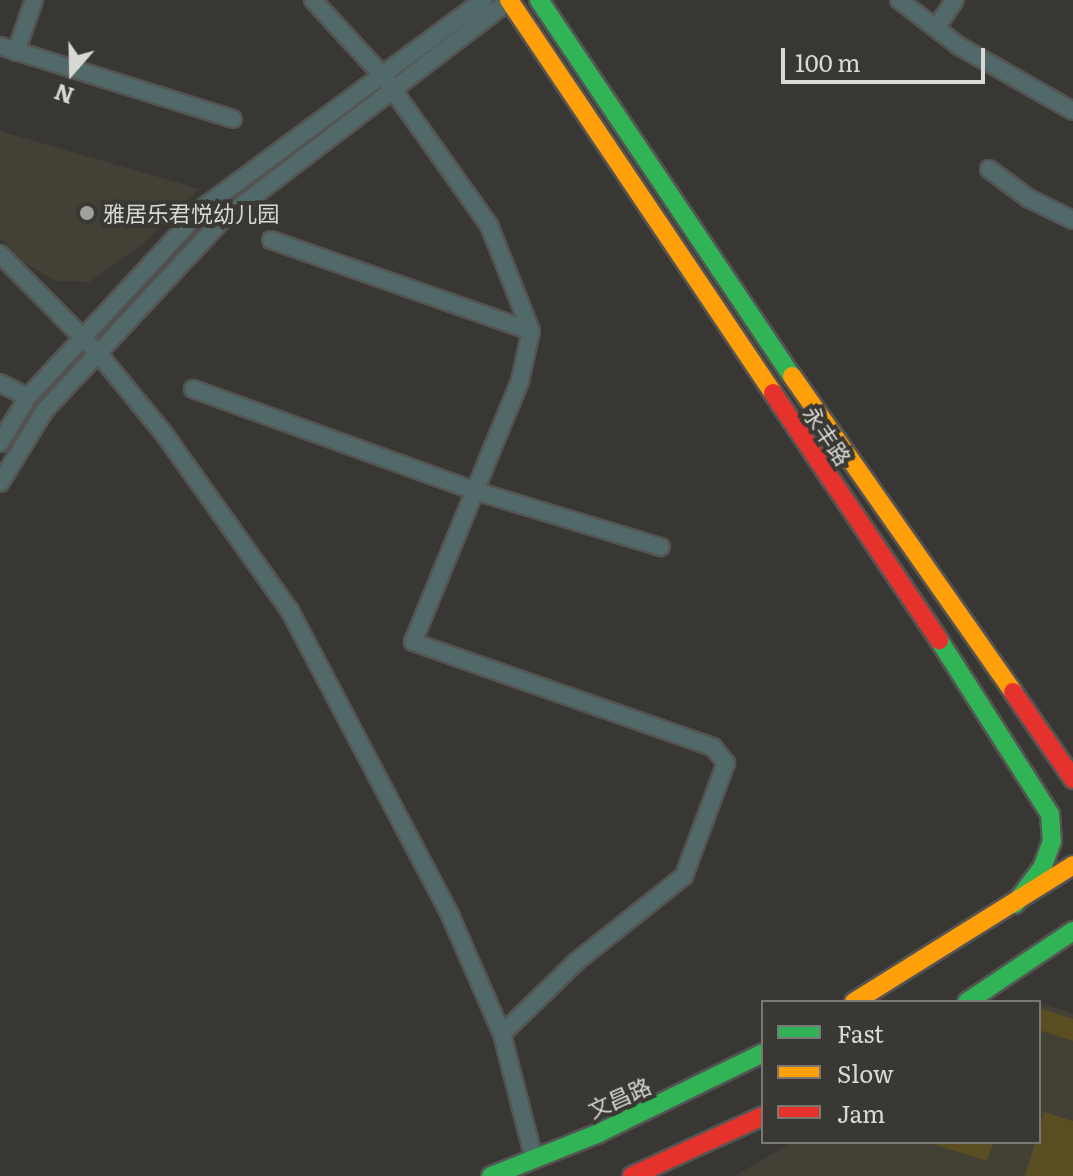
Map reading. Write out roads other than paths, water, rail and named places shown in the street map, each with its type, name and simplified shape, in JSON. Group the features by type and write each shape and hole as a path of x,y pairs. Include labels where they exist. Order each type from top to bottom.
{"street":[{"path":"34,0 8,49 233,119"},
{"path":"313,0 383,76 489,225 531,331 520,381 413,642 713,747 726,763 684,876 576,962 502,1034"},
{"path":"0,443 28,397 204,207 484,0"},
{"path":"0,483 45,410 221,221 395,92 509,0"},
{"name":"永丰路","path":"509,0 1036,785 1050,814 1052,841 1042,868 1015,904"},
{"name":"永丰路","path":"539,0 708,256 1073,779"},
{"path":"899,0 936,28 1073,111"},
{"path":"936,28 955,0"},
{"path":"989,169 1028,198 1073,220"},
{"path":"271,240 531,331"},
{"path":"0,254 97,352 162,431 290,611 378,771 502,1034 534,1159"},
{"path":"0,383 28,397"},
{"path":"193,389 475,491 661,547"},
{"path":"857,1000 1073,865"},
{"path":"970,1000 1068,935"},
{"name":"文昌路","path":"491,1176 761,1054"},
{"path":"632,1176 761,1117"}],"place":[{"name":"雅居乐君悦幼儿园","path":"87,213"}]}
